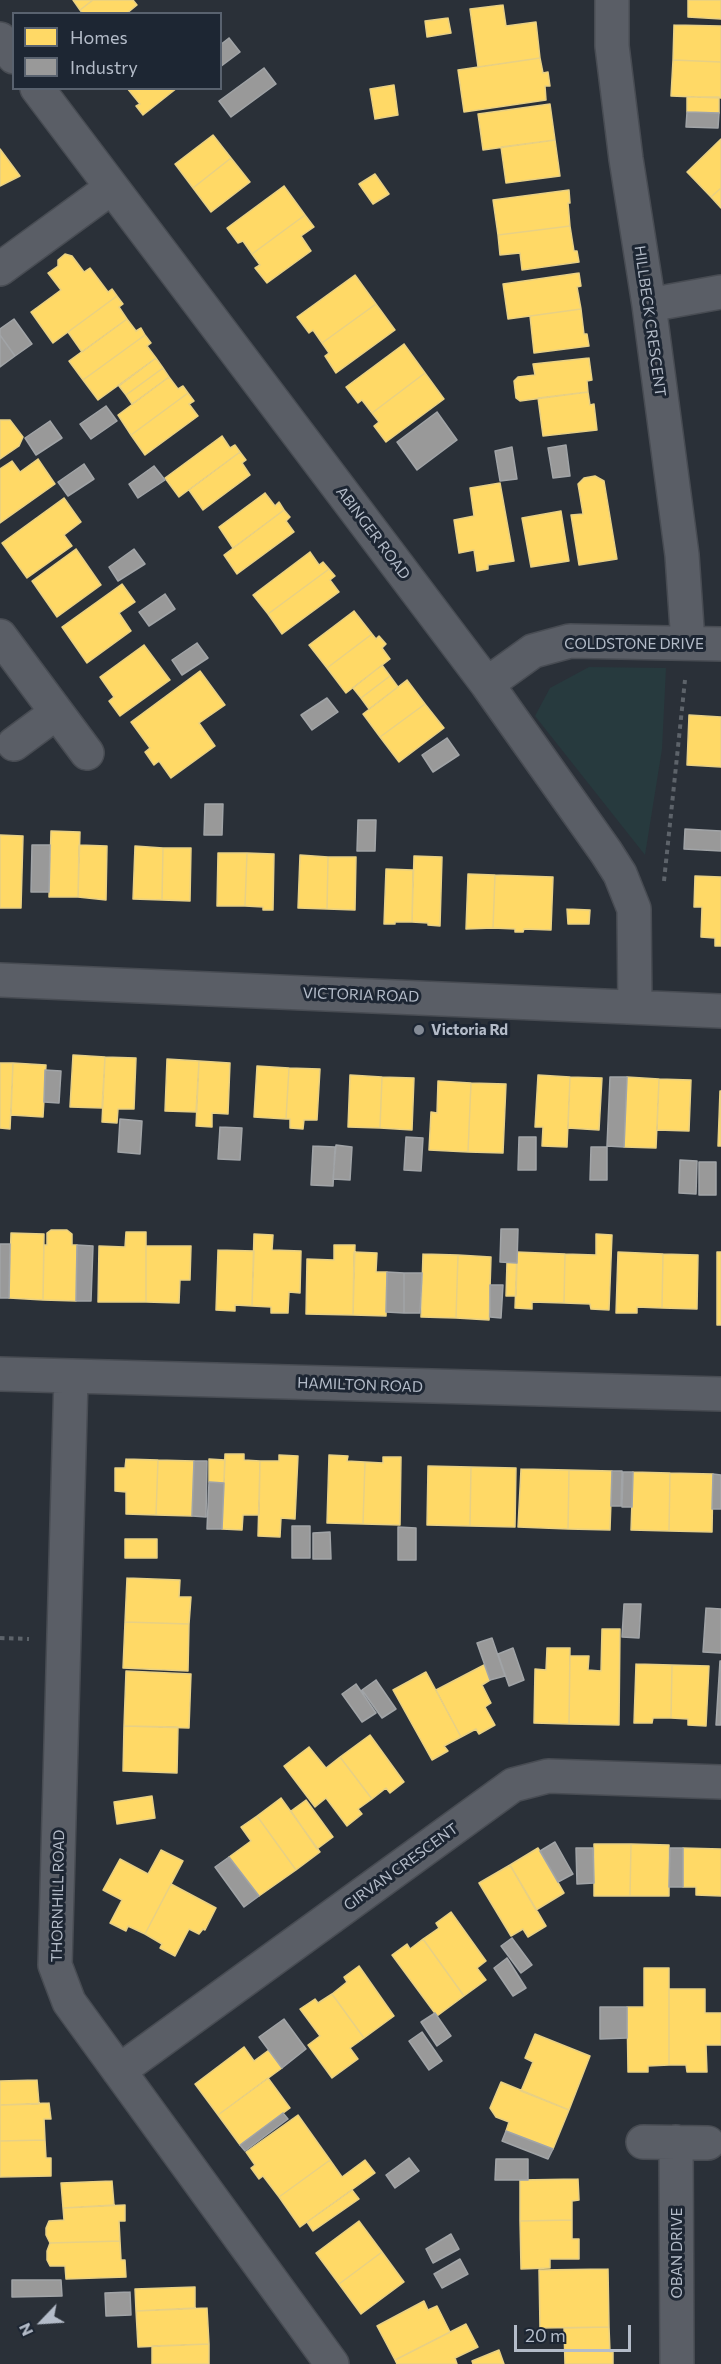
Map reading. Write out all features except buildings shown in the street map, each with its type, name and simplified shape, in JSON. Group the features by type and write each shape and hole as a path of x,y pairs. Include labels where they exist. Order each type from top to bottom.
{"street":[{"name":"HILLBECK CRESCENT","path":"612,0 612,46 682,555 688,643"},
{"path":"0,39 12,54"},
{"name":"ABINGER ROAD","path":"38,90 487,684 606,852 629,892 634,909 635,1007"},
{"path":"0,269 111,188"},
{"path":"649,305 721,292"},
{"path":"0,636 87,753"},
{"name":"COLDSTONE DRIVE","path":"487,684 533,651 570,641 721,644"},
{"path":"14,744 56,712"},
{"name":"VICTORIA ROAD","path":"0,980 721,1011"},
{"name":"HAMILTON ROAD","path":"0,1374 721,1395"},
{"name":"THORNHILL ROAD","path":"71,1377 54,1965 69,2002 332,2364"},
{"name":"GIRVAN CRESCENT","path":"119,2070 513,1785 548,1776 721,1782"},
{"name":"OBAN DRIVE","path":"642,2142 692,2142 677,2364"}],"path":[{"path":"664,882 688,643"}],"green space":[{"path":"589,667 666,668 662,749 645,855 535,716 550,688"}],"place":[{"name":"Victoria Rd","path":"419,1030"}]}
